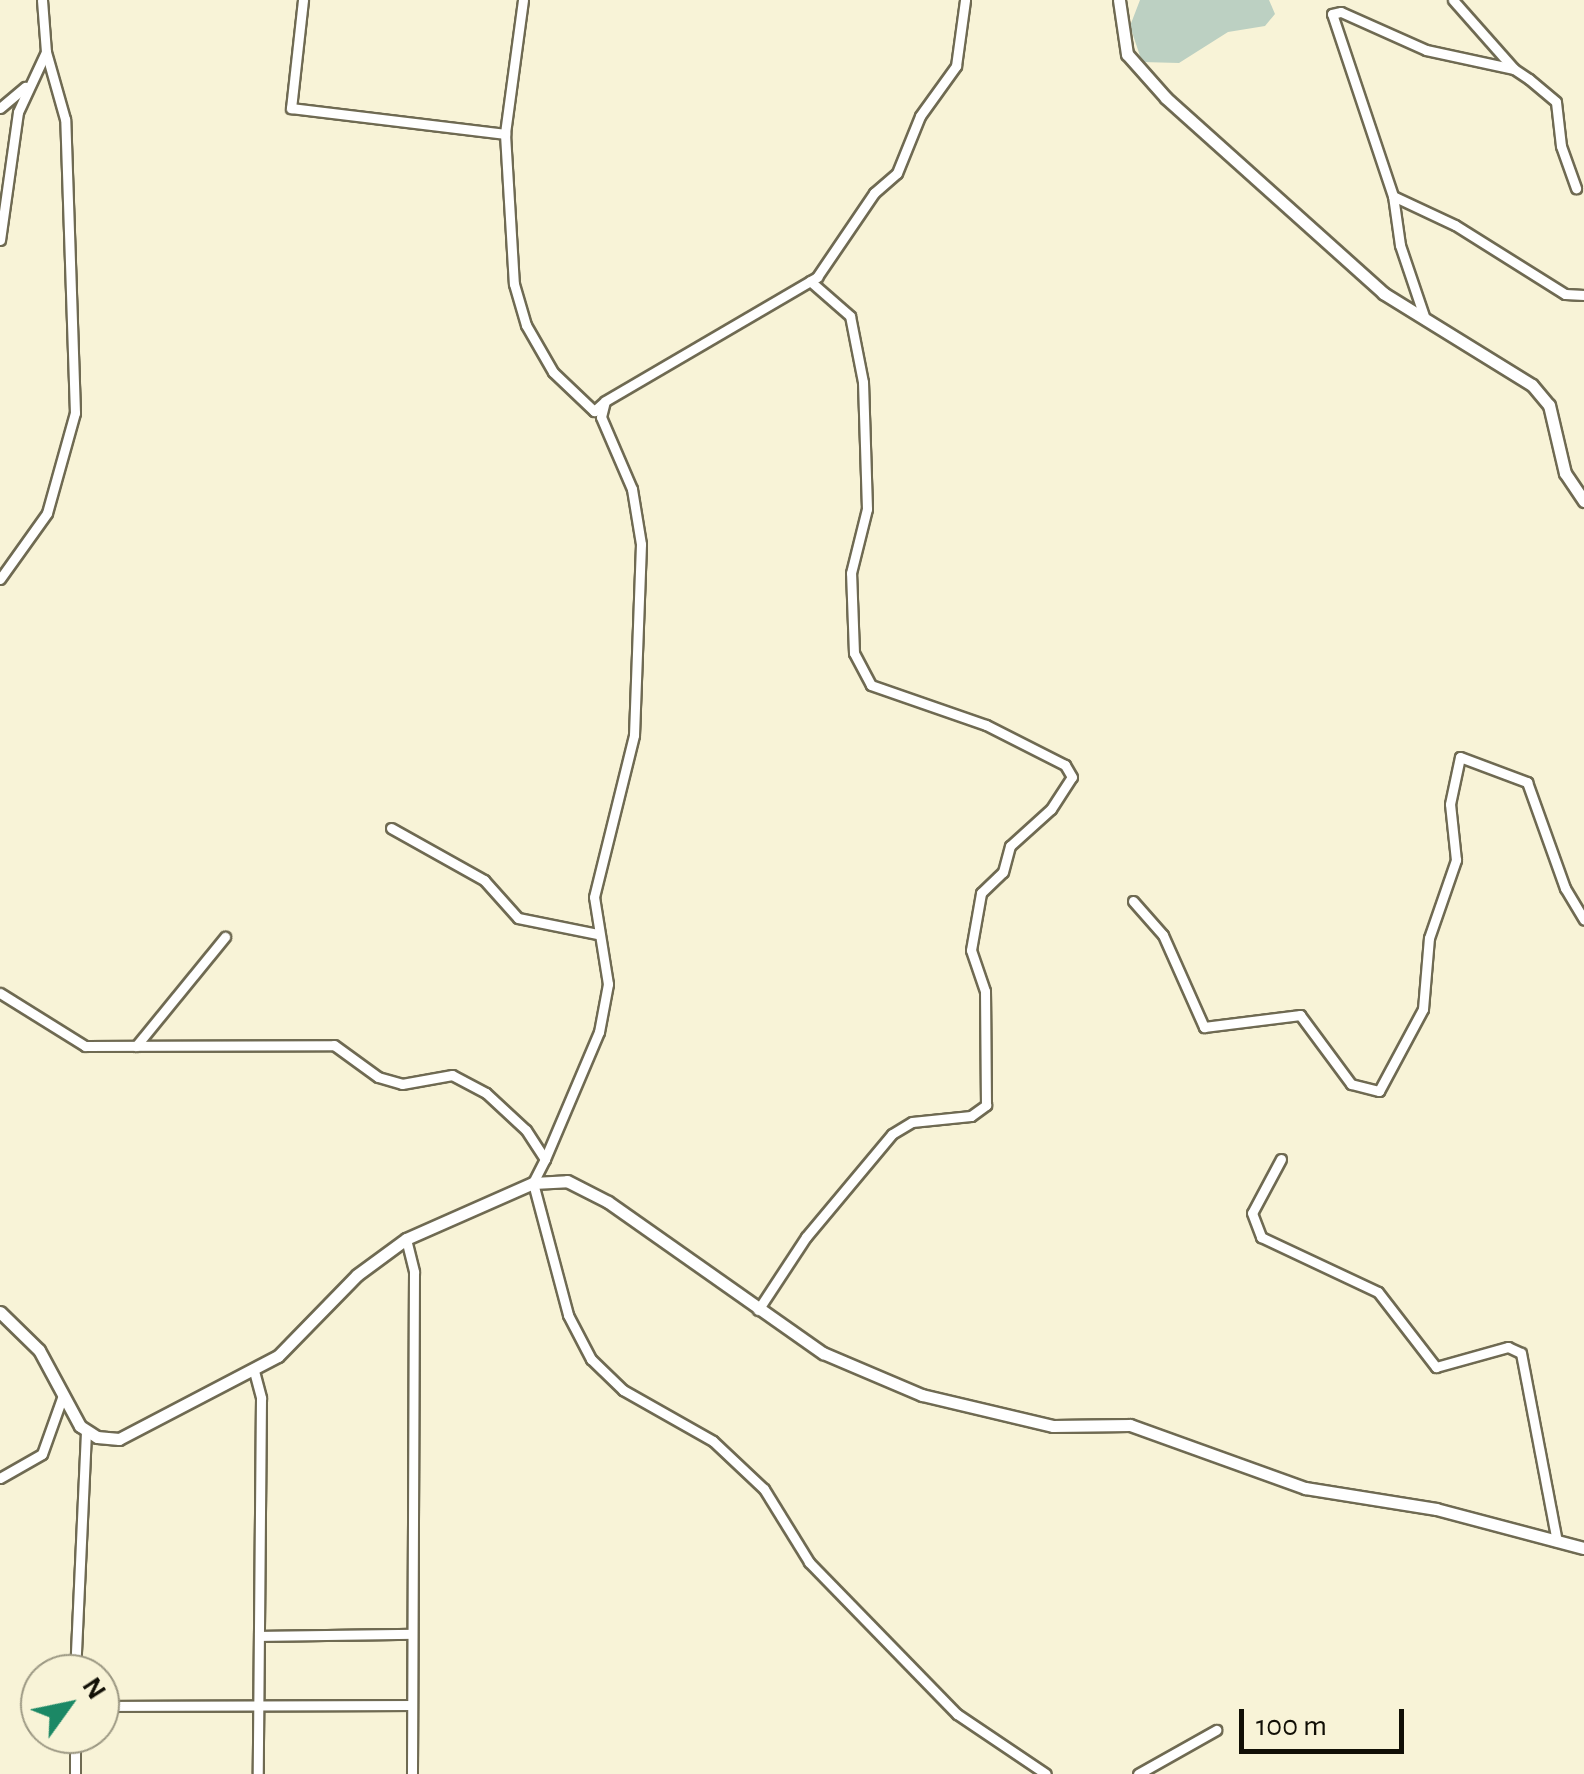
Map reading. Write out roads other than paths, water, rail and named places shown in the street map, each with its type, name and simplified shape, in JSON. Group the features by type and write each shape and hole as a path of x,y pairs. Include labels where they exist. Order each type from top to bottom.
{"street":[{"path":"0,579 47,512 75,412 65,119 46,52 42,0"},
{"path":"303,0 291,108 505,134"},
{"path":"523,0 505,134 514,284 526,325 578,401 594,410 810,281 907,155 920,116 956,66 965,0"},
{"path":"1119,0 1128,54 1166,98 1354,269 1426,322 1532,385 1549,404 1565,473 1584,501"},
{"path":"1453,0 1514,69 1556,102 1561,146 1576,188"},
{"path":"1426,322 1400,245 1393,196 1332,14 1341,12 1426,50 1514,69"},
{"path":"0,240 18,112 46,52"},
{"path":"0,108 29,83"},
{"path":"1393,196 1565,294 1584,295"},
{"path":"758,1310 806,1237 892,1134 912,1122 970,1116 986,1106 986,1004 971,950 981,893 1003,872 1010,846 1051,809 1072,777 1065,765 986,725 871,685 854,653 852,573 867,509 862,382 850,316 810,281"},
{"path":"606,401 600,417 632,489 641,563 634,735 594,897 608,984 599,1032 534,1183 568,1315 590,1359 624,1390 713,1441 764,1488 809,1562 958,1714 1046,1774"},
{"path":"1133,901 1163,935 1204,1026 1300,1016 1351,1084 1379,1091 1423,1009 1429,938 1456,860 1450,804 1460,757 1527,782 1564,888 1584,920"},
{"path":"391,828 484,880 518,918 597,934"},
{"path":"136,1046 226,937"},
{"path":"0,994 85,1046 298,1041 334,1045 378,1076 402,1084 452,1074 512,1118 545,1160"},
{"path":"1281,1159 1252,1213 1261,1237 1378,1292 1436,1367 1508,1347 1521,1352 1557,1542"},
{"path":"86,1432 107,1440 130,1435 254,1371 406,1239 534,1183 567,1182 608,1202 823,1353 922,1395 1054,1426 1130,1425 1305,1488 1436,1510 1584,1548"},
{"path":"406,1239 414,1272 412,1774"},
{"path":"0,1312 39,1350 86,1432 76,1654"},
{"path":"254,1371 262,1398 258,1774"},
{"path":"0,1478 42,1454 63,1395"},
{"path":"259,1636 412,1634"},
{"path":"120,1706 411,1705"},
{"path":"1138,1774 1216,1730"}]}
